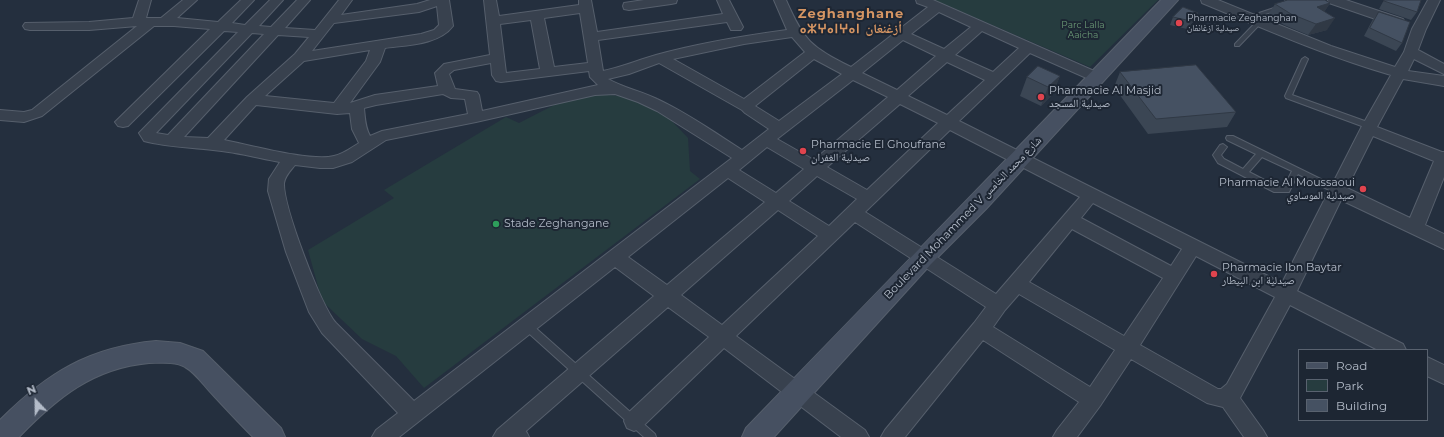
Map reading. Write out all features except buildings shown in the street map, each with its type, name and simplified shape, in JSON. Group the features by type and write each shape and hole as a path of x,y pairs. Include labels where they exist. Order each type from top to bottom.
{"main road":[{"name":"Boulevard Mohammed V شارع محمد الخامس","path":"756,437 923,258 1020,159 1170,0"},
{"path":"1,437 39,400 62,382 88,367 131,354 165,352 186,356 193,359 216,380 271,437"}],"street":[{"path":"145,0 151,22"},
{"path":"0,115 24,117 37,113 151,22 191,0"},
{"path":"123,122 248,0"},
{"path":"277,0 147,133 149,137 171,141 212,144 291,159 322,163 333,162 349,156 367,143 382,136 476,118 595,90 618,90"},
{"path":"171,141 304,0"},
{"path":"212,144 252,100 300,57 346,0"},
{"path":"300,57 423,38 439,33 446,26 443,0 420,8 330,20"},
{"path":"490,0 499,75 502,78 548,72 624,71 660,58 744,40 794,33"},
{"path":"637,31 628,3 671,0"},
{"path":"591,37 734,22 724,0"},
{"path":"780,0 794,33 802,43 814,53 1090,196 1394,349"},
{"path":"1207,0 1338,52 1400,73 1444,81"},
{"path":"1334,0 1419,29"},
{"path":"1018,284 1214,397 1221,399 1228,397 1234,390 1286,294 1370,127 1411,52 1419,29 1434,0"},
{"path":"383,437 901,34 929,3 1096,78"},
{"path":"493,21 586,4 596,71 601,81 618,90 649,101 678,116 743,158"},
{"path":"537,14 548,72"},
{"path":"30,26 89,26 151,22 320,34"},
{"path":"514,434 579,372 980,26"},
{"path":"901,34 995,79"},
{"path":"337,109 373,62 379,45"},
{"path":"634,421 1028,47"},
{"path":"1411,52 1444,70"},
{"path":"746,106 747,103 814,53"},
{"path":"476,118 472,95 451,94 446,89 442,73 446,68 497,58"},
{"path":"660,58 746,106 780,128"},
{"path":"252,100 345,109 375,100 446,89"},
{"path":"357,105 357,123 360,132 367,143"},
{"path":"1370,127 1444,158 1415,228"},
{"path":"766,140 869,198"},
{"path":"291,159 276,183 277,193 294,250 317,309 323,321 343,343 413,414"},
{"path":"727,170 830,235"},
{"path":"1338,191 1444,242"},
{"path":"892,437 981,329 998,305 1018,284 1090,196"},
{"path":"854,212 923,258 998,305"},
{"path":"1070,220 1174,276"},
{"path":"1064,437 1093,400 1193,247"},
{"path":"615,257 858,437"},
{"path":"981,329 1093,400"},
{"path":"1428,367 1444,375"},
{"path":"1228,397 1256,437"}],"lane":[{"path":"1237,45 1255,19 1288,5 1290,2 1288,0"},
{"path":"1306,59 1288,96 1370,127"},
{"path":"1230,138 1338,191"},
{"path":"1222,147 1217,155 1218,158 1244,173 1282,191 1286,190 1296,170"},
{"path":"1244,173 1261,153"},
{"path":"527,326 651,437"}],"green space":[{"name":"Parc Lalla Aaicha","path":"934,0 1158,0 1090,67"},
{"name":"Stade Zeghangane","path":"598,94 629,97 669,118 688,138 690,171 700,179 424,388 396,356 362,339 322,301 308,250 394,198 384,190 506,117 519,123 560,102"}],"place":[{"name":"Pharmacie Zeghanghan صيدلية ازغانغان","path":"1179,23"},
{"name":"Pharmacie Al Masjid صيدلية المسجد","path":"1041,97"},
{"name":"Pharmacie El Ghoufrane صيدلية الغفران","path":"803,151"},
{"name":"Pharmacie Al Moussaoui صيدلية الموساوي","path":"1363,189"},
{"name":"Stade Zeghangane","path":"496,224"},
{"name":"Pharmacie Ibn Baytar صيدلية ابن البيطار","path":"1214,274"}],"district":[{"name":"Zeghanghane ⴰⵣⵖⴰⵏⵖⴰⵏ أزغنغان","path":"851,22"}]}
